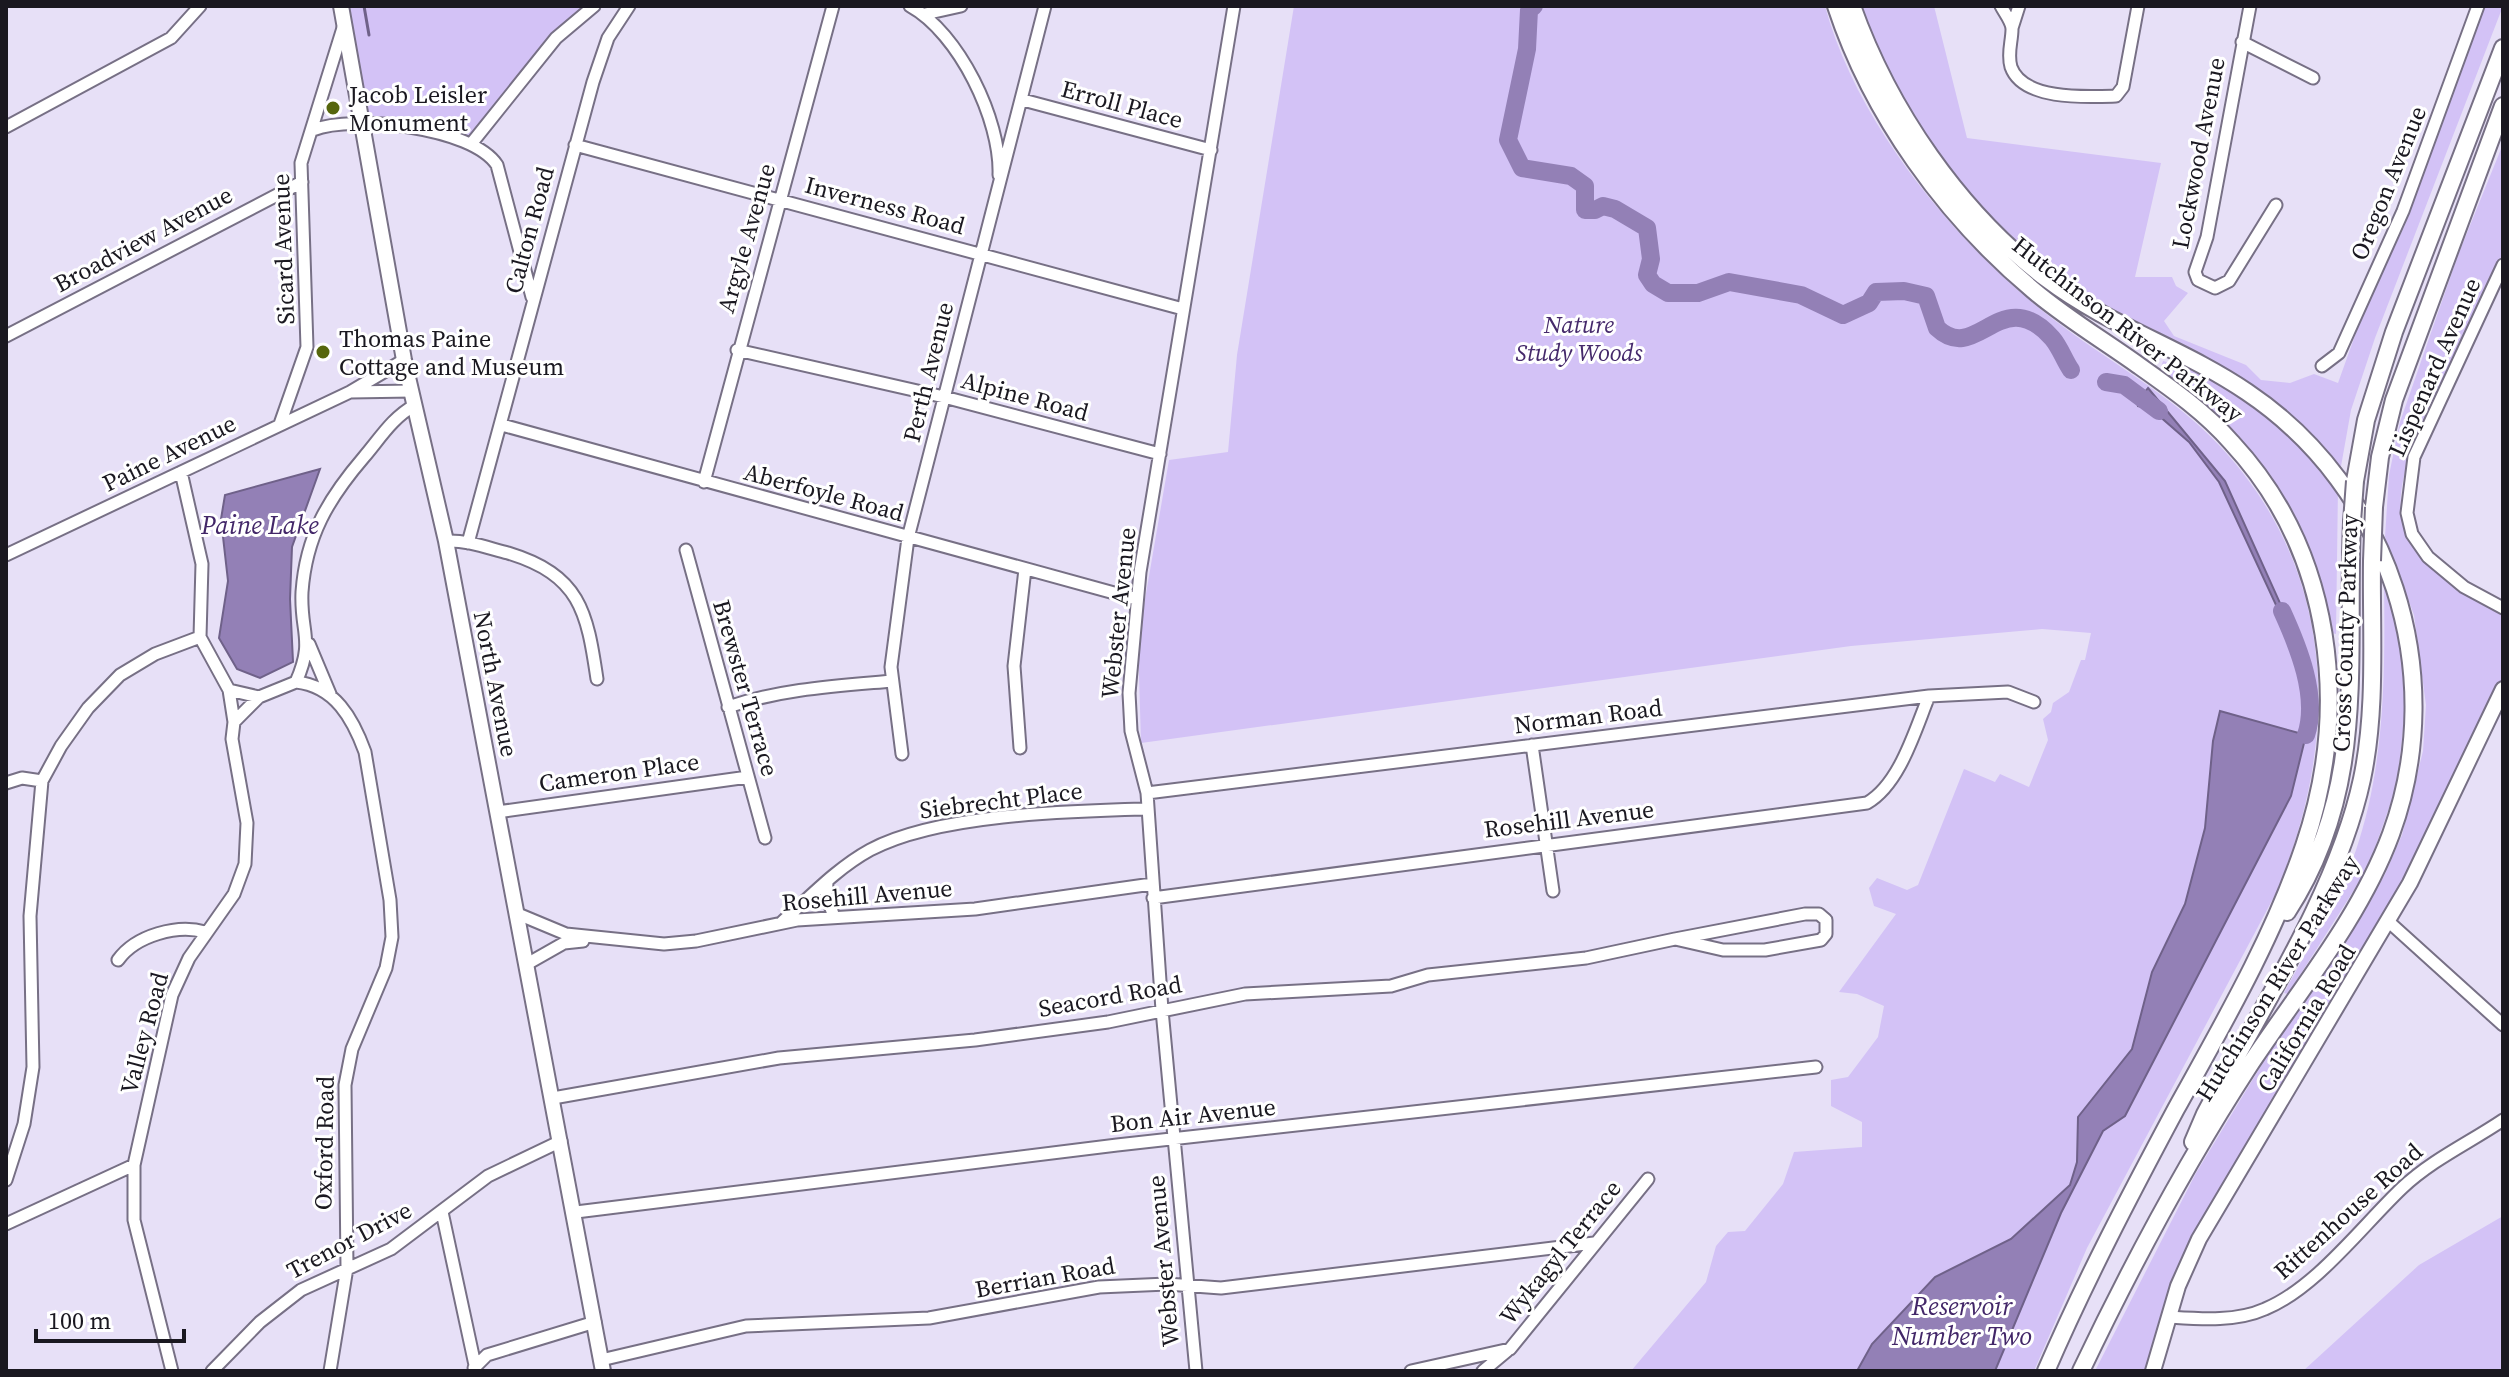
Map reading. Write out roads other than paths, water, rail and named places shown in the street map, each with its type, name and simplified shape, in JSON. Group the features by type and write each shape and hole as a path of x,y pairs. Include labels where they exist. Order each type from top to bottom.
{"highway":[{"name":"Hutchinson River Parkway","path":"1836,6 1879,104 1919,166 1958,215 2033,290 2180,396 2221,431 2267,486 2300,548 2325,634 2329,687 2327,740 2319,793 2305,846 2253,964 2101,1251 2046,1371"},
{"name":"Hutchinson River Parkway","path":"1852,6 1873,58 1910,125 1949,179 1990,227 2027,262 2066,292 2228,380 2298,433 2332,470 2359,510 2386,563 2403,611 2414,677 2413,733 2405,786 2390,838 2358,901 2248,1068 2176,1189 2081,1371"},
{"name":"Cross County Parkway","path":"2253,964 2304,885 2326,836 2341,780 2351,691 2352,522 2355,481 2366,420 2387,354 2503,48"},
{"name":"Cross County Parkway","path":"2176,1189 2205,1114 2324,889 2352,816 2370,727 2374,507 2380,457 2394,400 2503,106"}],"main road":[{"name":"North Avenue","path":"341,6 404,360 446,541 576,1212 602,1366"},
{"name":"California Road","path":"2153,1371 2169,1317 2199,1239 2389,922 2503,689"}],"street":[{"path":"6,127 171,38 200,6"},
{"path":"471,144 556,38 594,6"},
{"name":"Calton Road","path":"468,543 575,145 608,38 629,6"},
{"name":"Argyle Avenue","path":"704,482 737,350 833,6"},
{"path":"910,6 925,14 966,67 984,104 997,145 995,203"},
{"path":"925,14 961,6"},
{"name":"Perth Avenue","path":"902,754 892,681 895,618 908,538 1045,6"},
{"name":"Webster Avenue","path":"1196,1371 1162,1010 1147,793 1131,731 1129,693 1136,599 1234,6"},
{"path":"2001,6 2012,28"},
{"path":"2019,6 2012,28 2011,65 2020,80 2038,89 2102,96 2116,96 2123,87 2138,6"},
{"name":"Lockwood Avenue","path":"2250,6 2207,237 2195,272 2198,280 2215,288 2229,281 2276,205"},
{"name":"Oregon Avenue","path":"2322,366 2339,353 2403,211 2478,6"},
{"name":"Sicard Avenue","path":"280,424 307,347 303,154 344,26"},
{"path":"2242,42 2313,78"},
{"name":"Erroll Place","path":"1023,100 1211,150"},
{"path":"313,130 361,121 411,128 471,144 489,153 497,165 533,298"},
{"name":"Inverness Road","path":"575,145 1183,309"},
{"name":"Broadview Avenue","path":"6,336 302,182"},
{"name":"Lispenard Avenue","path":"2503,265 2419,444 2410,472 2407,513 2412,534 2443,571 2503,608"},
{"name":"Alpine Road","path":"737,350 944,397 1160,454"},
{"name":"Paine Avenue","path":"6,555 350,392 404,360"},
{"name":"Paine Avenue","path":"350,392 413,398"},
{"path":"296,682 306,659 308,641 302,617 304,565 321,514 413,398"},
{"name":"Aberfoyle Road","path":"502,425 1136,599"},
{"path":"6,1180 24,1124 33,1067 30,916 42,781 61,746 88,708 120,675 155,654 200,637 201,556 181,472"},
{"path":"446,541 468,543 529,560 566,583 589,622 597,679"},
{"name":"Brewster Terrace","path":"686,550 765,838"},
{"path":"1020,748 1014,666 1025,569"},
{"name":"Valley Road","path":"175,1370 134,1220 134,1165 172,995 205,932 234,894 245,864 247,823 232,739 234,722 229,690 200,637"},
{"name":"Oxford Road","path":"308,641 331,695 349,717 365,752 392,915 386,968 352,1049 345,1085 347,1268 330,1371"},
{"path":"728,707 757,697 803,689 892,681"},
{"path":"234,722 259,697 296,682 320,687 331,695"},
{"path":"229,690 259,697"},
{"name":"Norman Road","path":"1147,793 1929,696 2008,692 2034,702"},
{"name":"Rosehill Avenue","path":"1153,898 1867,803 1878,796 1888,783 1929,696"},
{"path":"1532,745 1553,891"},
{"name":"Cameron Place","path":"497,812 748,777"},
{"path":"6,783 22,778 42,781"},
{"name":"Siebrecht Place","path":"780,923 869,850 910,833 978,820 1147,809"},
{"path":"827,883 826,894 834,917"},
{"name":"Rosehill Avenue","path":"518,914 559,932 587,938 664,944 780,923 975,909 1152,884"},
{"name":"Seacord Road","path":"553,1098 779,1058 975,1040 1245,994 1391,986 1428,975 1586,958 1675,939 1805,914 1819,914 1826,920 1826,934 1821,940 1782,949 1723,950 1675,939"},
{"path":"2389,922 2503,1025"},
{"path":"118,960 146,940 179,927 205,932"},
{"name":"Rosehill Avenue","path":"527,964 564,943 587,938"},
{"name":"Bon Air Avenue","path":"576,1212 1174,1139 1816,1067"},
{"name":"Rittenhouse Road","path":"2169,1317 2222,1318 2252,1313 2277,1303 2333,1257 2422,1170 2503,1120"},
{"name":"Trenor Drive","path":"212,1371 280,1304 347,1268 391,1249 488,1176 561,1141"},
{"path":"6,1224 134,1165"},
{"name":"Wykagyl Terrace","path":"1411,1371 1510,1349 1648,1179"},
{"path":"442,1212 474,1368"},
{"name":"Berrian Road","path":"602,1366 746,1326 929,1318 1099,1287 1221,1288 1594,1243"},
{"path":"474,1368 487,1355 595,1322"},
{"path":"1483,1371 1510,1349"}],"water":[{"path":"2148,388 2225,481 2293,632 2289,633 2219,482 2189,442 2150,408 2138,406 2137,402"},
{"name":"Paine Lake","path":"320,469 292,547 290,599 293,662 260,678 237,669 219,638 228,581 221,519 225,495"},
{"name":"Reservoir Number Two","path":"2220,711 2306,735 2291,796 2125,1116 2103,1131 2061,1213 1995,1371 1857,1371 1872,1344 1935,1277 2011,1239 2070,1185 2077,1162 2078,1117 2132,1049 2152,972 2185,904 2205,828 2213,741"}],"waterway":[{"path":"364,6 369,35"},
{"path":"1534,6 1529,10 1527,49 1508,140 1522,168 1571,176 1585,186 1585,210 1603,206 1615,209 1647,228 1651,259 1647,275 1653,284 1668,293 1698,293 1729,282 1801,295 1843,315 1869,303 1876,292 1904,291 1926,296 1937,328 1951,337 1965,338 2004,320 2018,318 2034,323 2052,338 2071,370"},
{"path":"2106,382 2124,385 2159,411"},
{"path":"2282,611 2305,672 2310,705 2306,735"}],"place":[{"name":"Jacob Leisler Monument","path":"333,108"},
{"name":"Thomas Paine Cottage and Museum","path":"323,352"}],"park label":[{"name":"Nature Study Woods","path":"1579,338"}]}
